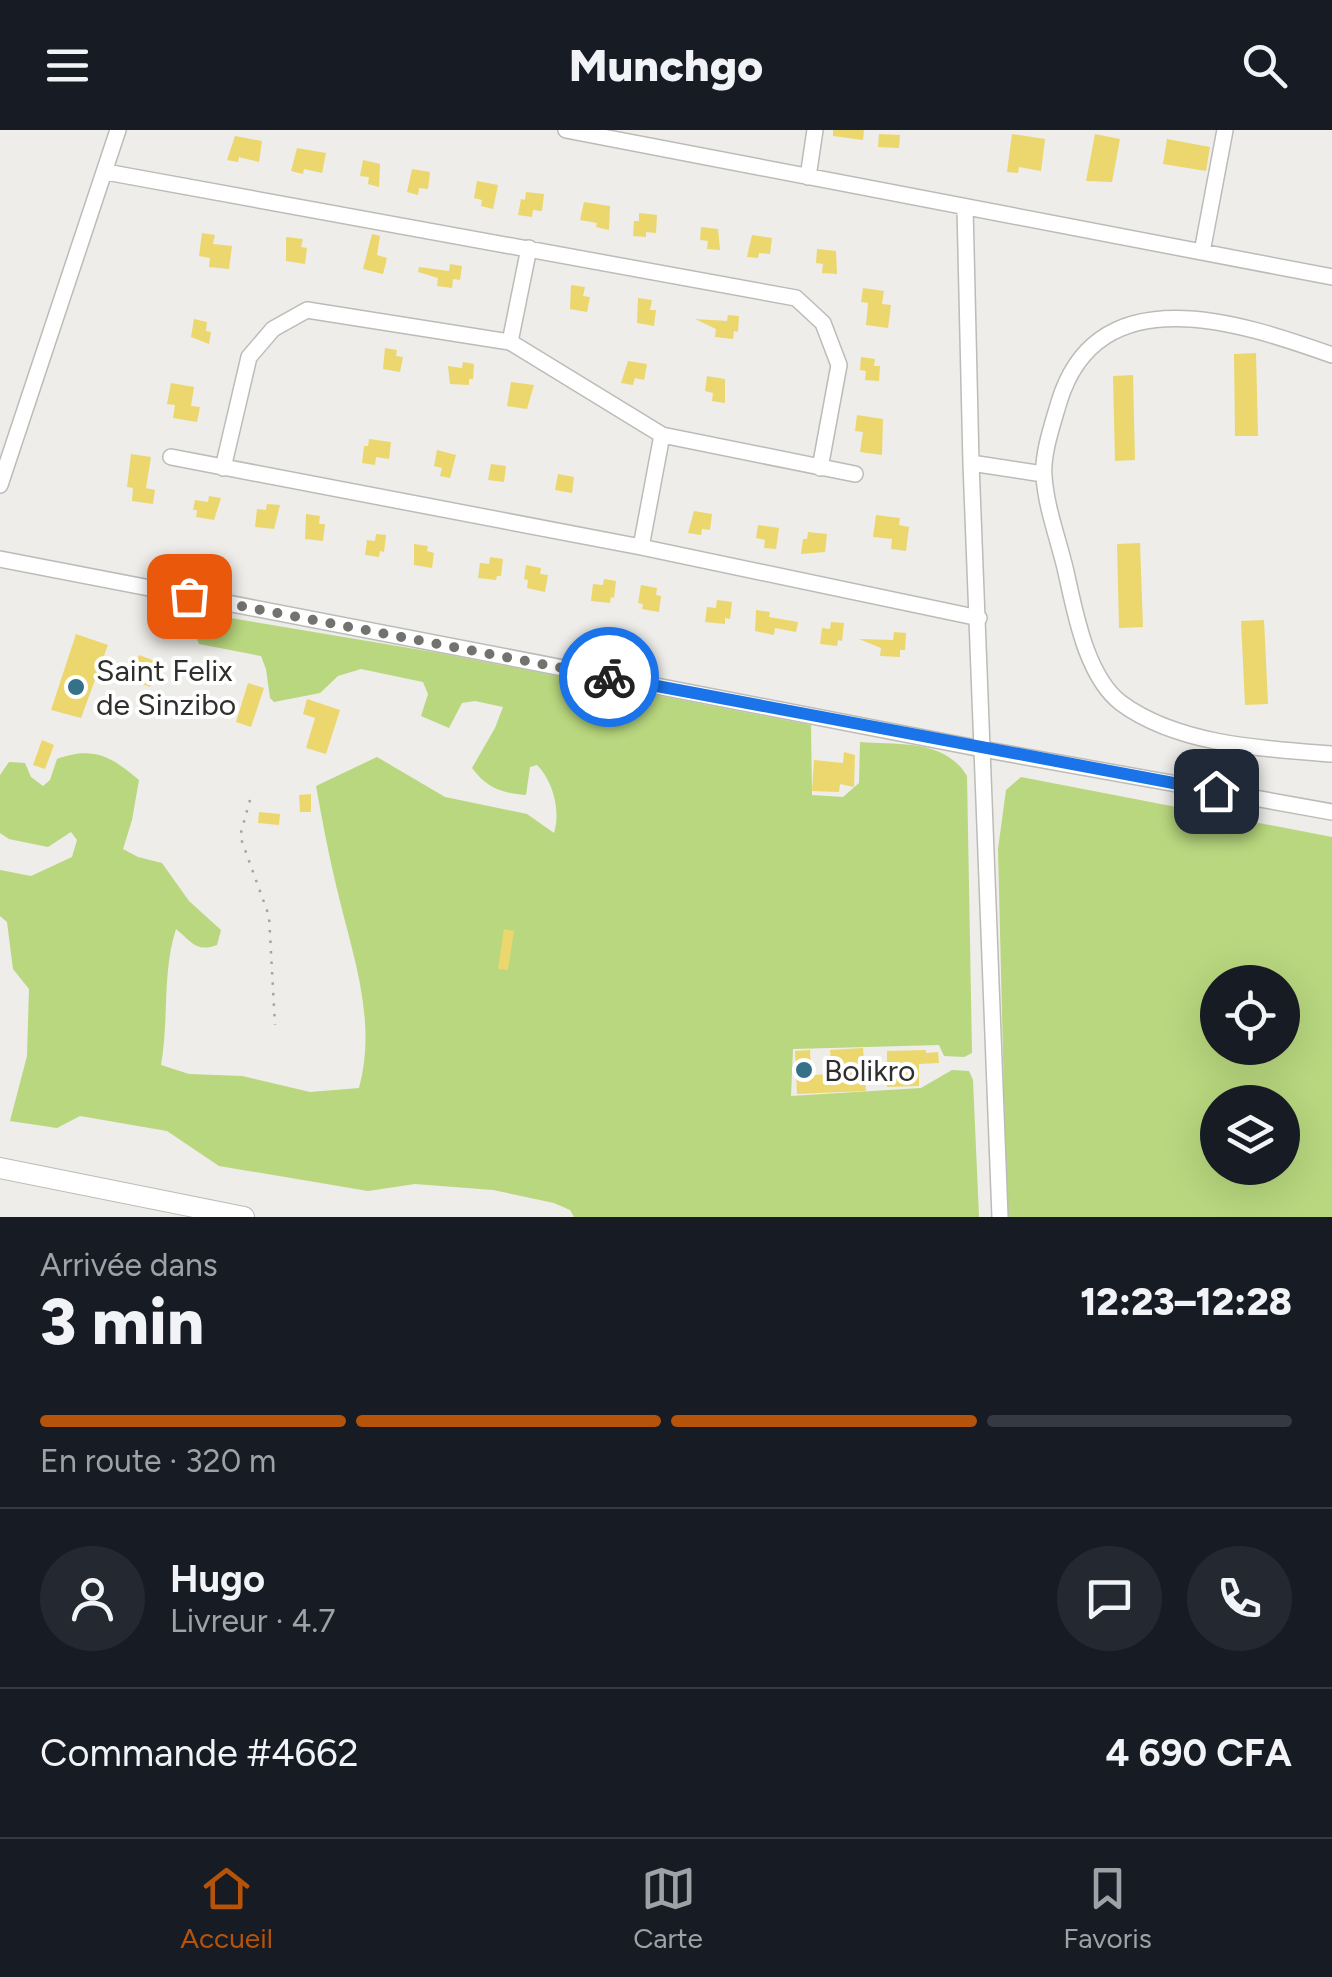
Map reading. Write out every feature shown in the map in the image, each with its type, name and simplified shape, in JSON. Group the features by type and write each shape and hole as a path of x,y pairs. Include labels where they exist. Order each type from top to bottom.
{"street":[{"path":"0,485 118,130"},
{"path":"566,130 612,134 808,177 1332,277"},
{"path":"808,177 815,130"},
{"path":"1202,252 1225,130"},
{"path":"106,172 796,298 822,323 840,365 820,468"},
{"path":"965,207 1000,1217"},
{"path":"510,342 529,248"},
{"path":"223,468 249,358 273,329 307,310 510,342 662,436 855,474"},
{"path":"1332,356 1266,332 1189,318 1156,318 1126,324 1078,361 1062,391 1043,474 1081,637 1100,677 1119,701 1189,734 1274,749 1332,754"},
{"path":"641,547 662,436"},
{"path":"171,458 641,547 979,618"},
{"path":"971,462 1043,474"},
{"path":"0,559 982,749 1332,812"},
{"path":"0,1168 244,1217"}],"path":[{"path":"250,800 240,836 269,916 276,1025"}],"green space":[{"path":"200,613 439,653 811,725 812,795 843,797 859,783 860,742 920,746 958,764 967,776 972,1053 964,1057 944,1056 939,1045 793,1049 791,1096 921,1088 952,1070 969,1071 973,1080 979,1217 574,1217 570,1210 554,1203 493,1190 415,1184 368,1191 219,1166 167,1131 80,1116 57,1128 10,1121 27,1056 29,989 13,969 7,922 0,916 0,870 31,876 72,857 77,840 71,832 48,847 9,839 0,833 0,775 9,762 25,763 31,777 43,786 50,780 57,759 81,753 110,759 129,772 139,780 123,849 162,863 189,901 221,930 217,945 204,948 176,929 169,962 161,1065 189,1074 242,1076 310,1092 359,1088 366,1036 360,985 316,786 377,757 445,797 527,814 554,833 554,797 537,765 530,767 526,795 495,788 472,768 503,707 475,701 462,703 449,728 421,716 428,694 423,682 361,669 338,676 320,693 274,702 261,656 199,644 193,629"},
{"path":"1021,777 1332,837 1332,1217 1007,1217 998,849 1006,790"}],"building":[{"path":"833,130 864,130 863,140 833,136"},
{"path":"879,134 900,135 899,148 878,147"},
{"path":"1012,134 1045,139 1041,171 1019,167 1018,173 1007,172"},
{"path":"1095,134 1120,139 1112,182 1086,181"},
{"path":"235,136 262,141 259,162 239,157 238,162 227,160"},
{"path":"1167,139 1210,147 1206,171 1163,164"},
{"path":"297,148 326,153 322,173 291,171"},
{"path":"363,160 380,164 379,187 368,184 369,177 360,176"},
{"path":"412,169 430,172 428,189 419,188 418,195 407,192"},
{"path":"477,181 498,185 493,209 481,206 482,200 474,198"},
{"path":"526,192 544,194 542,211 533,210 532,217 518,215"},
{"path":"584,202 610,206 609,230 580,220"},
{"path":"639,213 657,215 656,233 633,236"},
{"path":"701,227 718,229 720,250 707,249 708,241 700,240"},
{"path":"202,233 215,235 213,244 232,246 229,269 209,267 210,258 199,256"},
{"path":"372,234 380,236 377,255 387,258 383,274 363,269"},
{"path":"752,235 772,238 770,254 747,257"},
{"path":"286,237 303,239 301,247 307,248 305,264 286,261"},
{"path":"817,249 836,251 837,274 822,273 823,264 816,263"},
{"path":"450,264 462,266 460,280 453,279 452,288 437,286 438,278 418,272 419,267 449,271"},
{"path":"571,285 585,287 583,296 590,297 587,312 570,309"},
{"path":"863,288 884,291 882,304 891,305 888,328 866,325 868,303 861,302"},
{"path":"638,298 652,300 650,310 656,310 654,326 637,323"},
{"path":"728,315 739,316 738,332 734,331 733,339 715,337 716,329 695,319 727,321"},
{"path":"194,319 207,322 206,331 211,332 209,344 191,337"},
{"path":"385,348 397,350 396,356 403,357 400,372 383,369"},
{"path":"1256,353 1258,436 1235,436 1234,354"},
{"path":"861,357 875,359 874,366 880,366 879,381 865,380 866,371 860,370"},
{"path":"628,361 647,364 644,380 635,378 633,385 621,383"},
{"path":"463,362 474,364 473,379 469,379 469,385 450,384 448,366 462,368"},
{"path":"1133,375 1135,460 1115,461 1113,376"},
{"path":"707,376 725,379 725,403 712,401 713,393 705,391"},
{"path":"511,382 534,385 527,409 507,406"},
{"path":"171,383 194,387 191,406 200,407 197,422 173,418 175,405 167,404"},
{"path":"857,415 883,419 882,455 860,452 863,432 855,431"},
{"path":"369,439 391,442 389,459 376,457 375,465 362,463"},
{"path":"437,450 456,455 450,478 440,476 442,468 434,466"},
{"path":"131,454 151,457 146,488 155,490 153,504 132,501 133,488 127,487"},
{"path":"491,464 506,466 504,482 488,480"},
{"path":"558,474 574,477 572,493 555,490"},
{"path":"209,496 221,498 214,520 196,517 195,500 208,502"},
{"path":"267,504 280,505 274,529 255,527 257,509 266,510"},
{"path":"694,511 712,514 710,530 702,529 701,535 688,533"},
{"path":"306,514 320,516 319,524 325,524 323,541 305,539"},
{"path":"876,515 900,518 899,525 909,527 906,551 891,549 892,539 873,537"},
{"path":"758,525 779,528 776,549 764,548 765,540 756,538"},
{"path":"808,532 827,534 825,552 801,554"},
{"path":"376,534 386,535 384,552 380,551 379,557 365,555 367,540 375,541"},
{"path":"1140,543 1143,627 1119,628 1117,544"},
{"path":"414,544 428,546 427,551 434,553 432,568 414,565"},
{"path":"490,557 503,559 501,576 496,580 478,578 480,563 489,564"},
{"path":"526,565 541,568 540,574 548,575 545,592 527,588"},
{"path":"604,579 616,581 614,598 610,603 591,601 593,584 603,585"},
{"path":"641,585 657,588 656,595 661,596 659,612 642,609 643,604 638,603"},
{"path":"717,600 732,602 730,619 725,618 725,624 705,622 707,607 716,608"},
{"path":"756,610 770,612 769,617 798,622 796,632 775,628 774,635 755,631"},
{"path":"1264,620 1268,704 1245,705 1241,621"},
{"path":"831,622 844,623 842,641 838,640 837,646 820,644 822,628 830,629"},
{"path":"894,632 906,633 905,650 900,650 900,657 880,656 881,648 859,639 893,640"},
{"name":"Saint Felix de Sinzibo","path":"76,634 108,645 81,718 51,710"},
{"path":"139,655 158,662 150,687 131,680"},
{"path":"248,683 264,688 251,727 236,722"},
{"path":"307,699 340,710 326,754 306,748 315,718 303,714"},
{"path":"42,740 54,745 45,769 33,765"},
{"path":"844,752 855,755 854,787 840,784 839,792 812,791 814,760 843,763"},
{"path":"311,794 311,812 300,812 299,795"},
{"path":"259,812 280,814 279,825 258,823"},
{"path":"504,929 514,931 508,970 498,969"},
{"path":"863,1048 866,1091 797,1094 795,1051 810,1050 811,1075 832,1074 830,1050"},
{"path":"887,1051 938,1052 939,1063 919,1064 919,1086 887,1087"}],"way so far":[{"path":"189,596 609,677"}],"place":[{"name":"Saint Felix de Sinzibo","path":"76,687"},
{"name":"Bolikro","path":"804,1070"}],"route":[{"path":"609,677 1216,791"}]}
